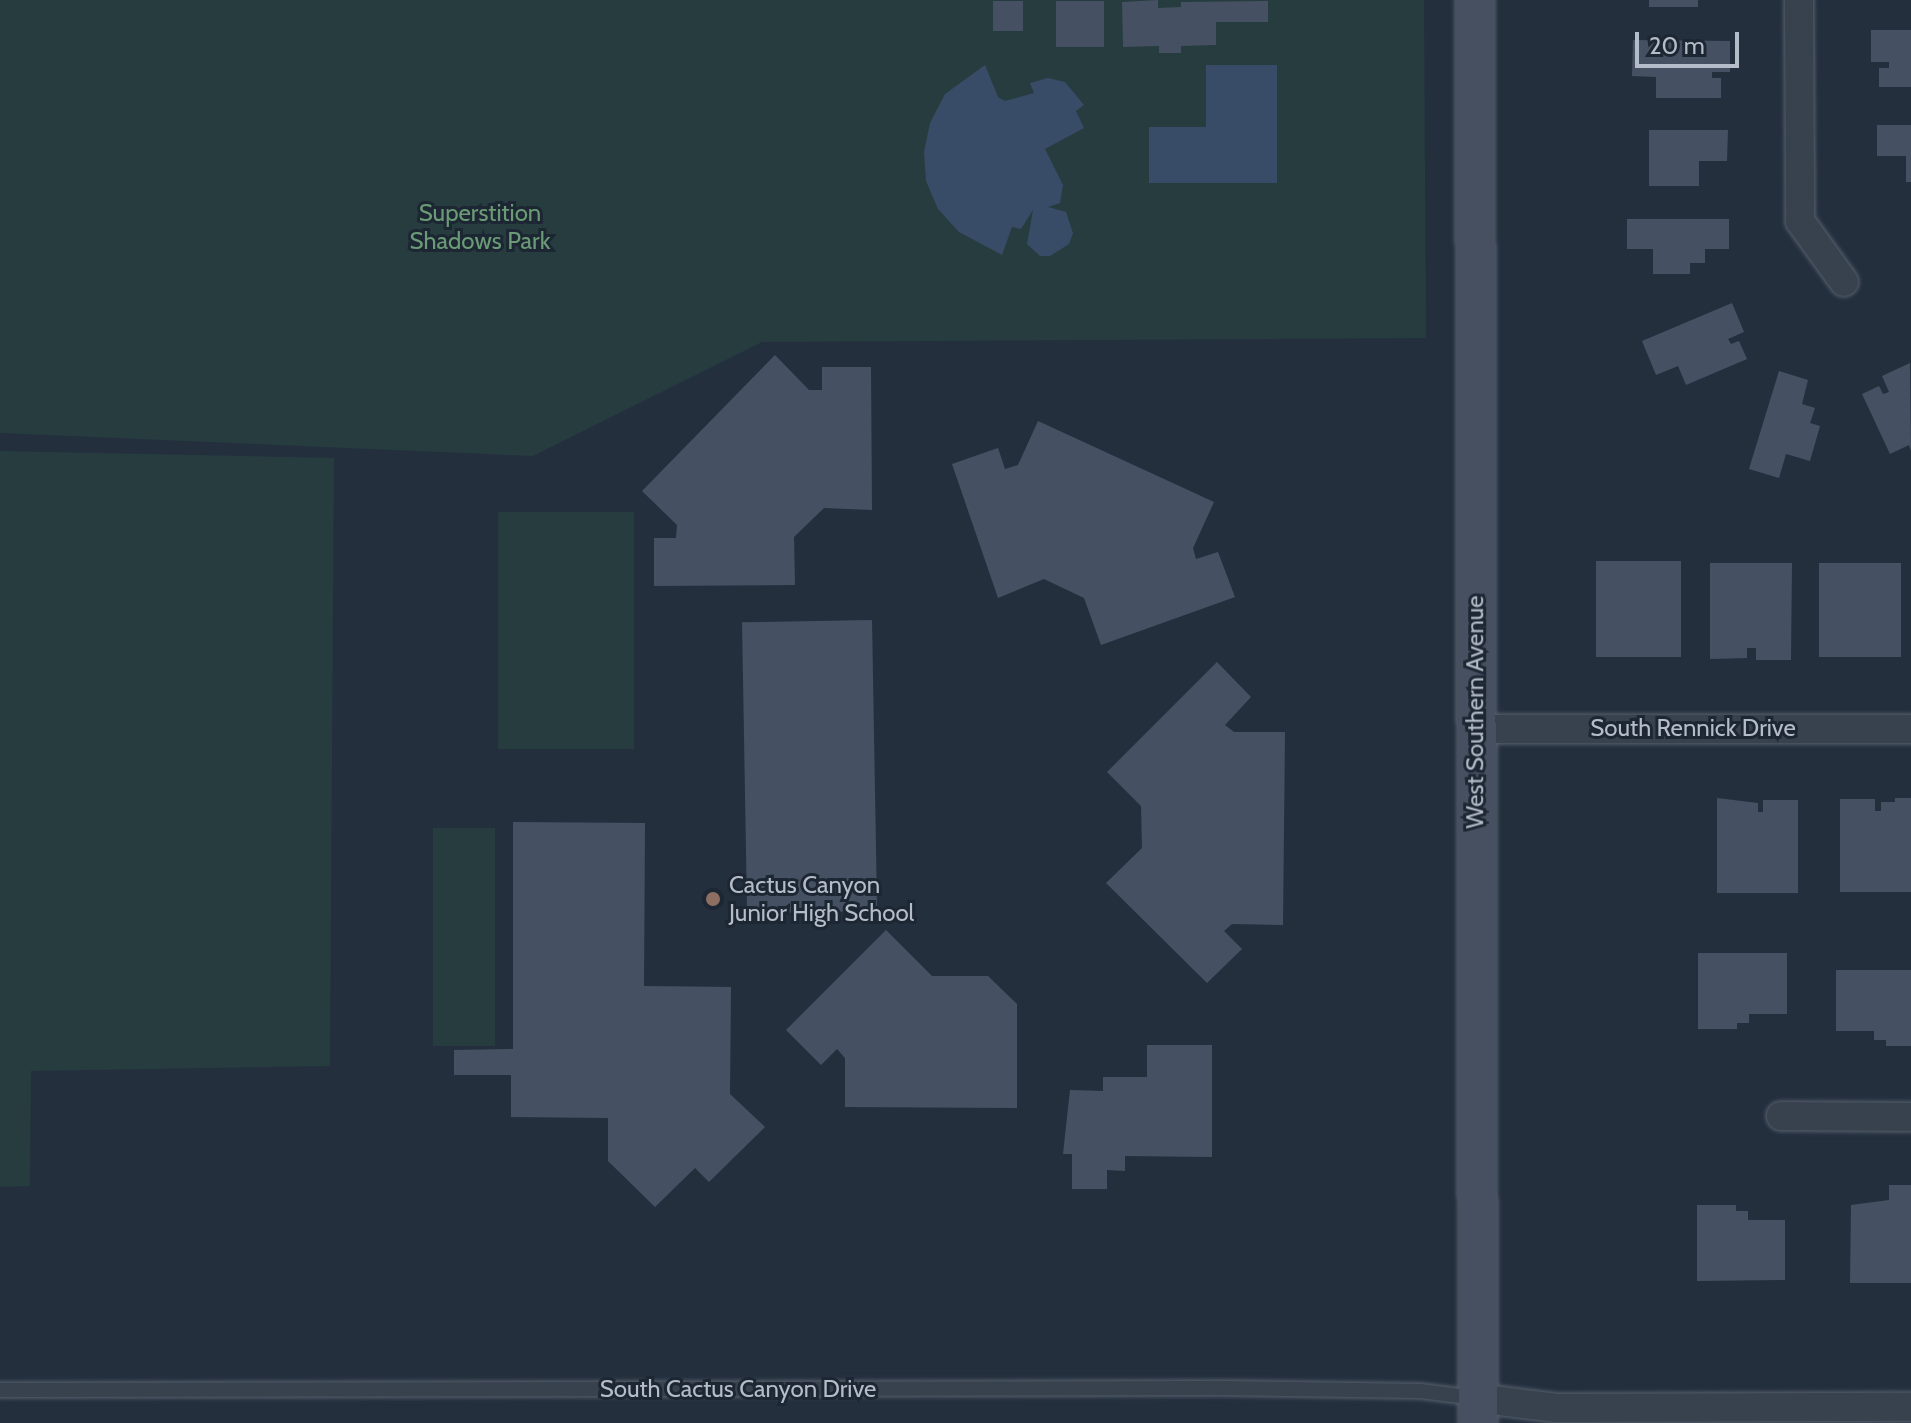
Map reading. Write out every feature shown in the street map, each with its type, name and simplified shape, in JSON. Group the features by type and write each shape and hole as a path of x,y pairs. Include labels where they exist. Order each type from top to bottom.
{"main road":[{"name":"West Southern Avenue","path":"1475,0 1477,1410"}],"street":[{"path":"1799,0 1800,221 1844,282"},
{"name":"South Rennick Drive","path":"1475,729 1911,729"},
{"path":"1781,1116 1911,1117"},
{"path":"1477,1410 1911,1407"}],"lane":[{"name":"South Cactus Canyon Drive","path":"0,1390 1222,1388 1420,1391 1477,1410"}],"green space":[{"name":"Superstition Shadows Park","path":"0,0 1424,0 1426,338 762,342 533,456 0,433"},
{"path":"0,451 334,458 330,1066 31,1071 30,1186 0,1187"},
{"path":"498,512 634,512 634,749 498,749"},
{"path":"433,828 495,828 495,1046 433,1046"}],"water":[{"path":"985,65 998,97 1005,101 1034,93 1030,83 1048,78 1065,82 1084,105 1076,111 1084,128 1045,149 1063,185 1060,203 1048,207 1066,212 1073,233 1069,244 1050,256 1040,256 1027,244 1033,210 1021,229 1012,227 1002,255 959,232 938,209 926,181 924,152 930,123 945,94"},
{"path":"1206,65 1277,65 1277,183 1149,183 1149,127 1206,127"}],"building":[{"path":"1158,0 1158,8 1181,7 1181,2 1268,1 1268,22 1216,22 1216,45 1181,46 1181,53 1159,53 1159,46 1123,47 1122,2"},
{"path":"1649,0 1698,0 1698,7 1649,7"},
{"path":"993,1 1023,1 1023,31 993,31"},
{"path":"1056,1 1104,1 1104,47 1056,47"},
{"path":"1871,30 1911,30 1911,87 1879,87 1879,68 1889,68 1889,62 1871,62"},
{"path":"1633,40 1730,41 1730,72 1712,72 1712,78 1721,78 1721,98 1656,98 1656,77 1632,76"},
{"path":"1877,125 1911,125 1911,182 1906,182 1906,156 1877,156"},
{"path":"1649,130 1728,130 1727,161 1699,161 1699,186 1649,186"},
{"path":"1627,219 1729,219 1729,249 1705,249 1705,263 1690,263 1690,274 1653,274 1653,249 1627,249"},
{"path":"1732,303 1744,332 1728,339 1731,344 1739,341 1747,359 1686,385 1678,366 1656,375 1642,341"},
{"path":"775,355 809,390 822,390 822,367 871,367 872,510 824,508 794,537 795,585 654,586 654,538 676,538 677,525 642,491"},
{"path":"1910,363 1911,451 1909,445 1890,454 1862,394 1879,386 1883,394 1889,392 1882,376"},
{"path":"1779,371 1808,380 1802,404 1815,408 1810,423 1820,426 1810,461 1786,454 1779,478 1749,469"},
{"path":"1038,421 1214,502 1193,548 1196,559 1218,552 1235,597 1101,645 1084,598 1044,579 998,598 952,464 998,448 1005,469 1018,465"},
{"path":"1596,561 1681,561 1681,657 1596,657"},
{"path":"1710,563 1792,563 1791,660 1756,660 1756,648 1747,648 1747,658 1710,659"},
{"path":"1819,563 1901,563 1901,657 1819,657"},
{"path":"872,620 877,911 747,913 742,622"},
{"path":"1217,662 1251,697 1225,725 1234,732 1285,732 1283,925 1232,924 1224,931 1242,949 1207,983 1106,883 1142,848 1141,806 1107,772"},
{"path":"1717,798 1758,803 1758,812 1763,812 1763,800 1798,800 1798,893 1717,893"},
{"path":"1895,798 1911,798 1911,892 1840,892 1840,799 1875,799 1875,811 1881,811 1881,802 1895,802"},
{"path":"513,822 645,823 644,986 731,987 730,1094 765,1127 709,1182 695,1168 655,1207 608,1161 608,1118 511,1117 511,1075 454,1075 454,1050 513,1049"},
{"path":"886,930 932,976 988,976 1017,1004 1017,1108 845,1107 845,1058 837,1049 821,1065 786,1030"},
{"path":"1698,953 1787,953 1787,1014 1749,1014 1749,1023 1737,1023 1737,1029 1698,1029"},
{"path":"1836,970 1911,970 1911,1046 1886,1046 1886,1040 1874,1040 1874,1031 1836,1031"},
{"path":"1147,1045 1212,1045 1212,1157 1125,1156 1125,1171 1107,1170 1107,1189 1072,1189 1072,1154 1063,1154 1070,1090 1103,1091 1103,1077 1147,1077"},
{"path":"1889,1185 1911,1185 1911,1283 1850,1283 1851,1205 1889,1200"},
{"path":"1697,1205 1736,1205 1736,1211 1748,1211 1748,1220 1785,1220 1785,1280 1697,1281"}],"place":[{"name":"Cactus Canyon Junior High School","path":"713,899"}]}
